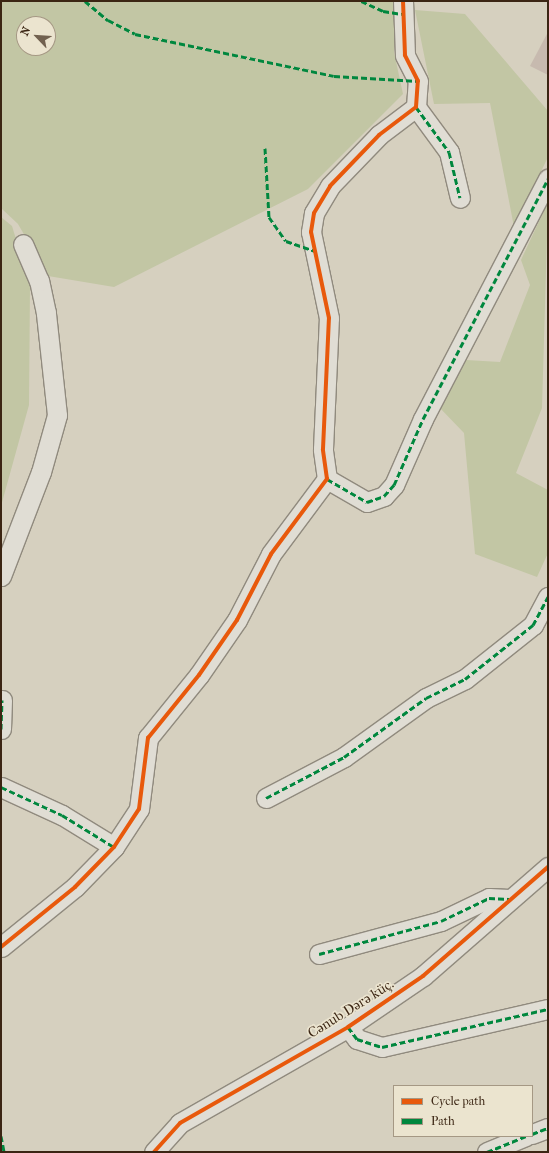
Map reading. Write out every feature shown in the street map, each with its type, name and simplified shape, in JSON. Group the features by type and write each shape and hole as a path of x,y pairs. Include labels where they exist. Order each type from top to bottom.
{"street":[{"path":"403,1 405,55 418,81 416,107 449,152 460,198"},
{"path":"1,947 75,887 114,847 139,809 148,738 199,675 236,620 271,554 327,479 323,449 329,318 311,232 314,213 330,186 379,134 416,107"},
{"path":"327,479 367,502 384,496 394,485 423,419 548,179"},
{"path":"1,576 41,472 57,415 46,313 39,281 23,244"},
{"path":"266,798 344,757 426,698 482,667 533,625 548,597"},
{"path":"1,729 2,700"},
{"path":"1,787 62,815 114,847"},
{"name":"Cənub Dərə küç.","path":"154,1152 180,1123 348,1027 454,952 509,899 548,867"},
{"path":"319,954 442,921 488,898 509,899"},
{"path":"348,1027 357,1039 382,1047 548,1009"},
{"path":"533,1134 548,1128"},
{"path":"487,1152 524,1137"}],"green space":[{"path":"1,1 399,1 394,52 403,94 308,189 114,287 48,276 18,224 1,208"},
{"path":"415,10 465,14 548,111 548,157 514,227 490,103 434,104"},
{"path":"548,202 542,408 516,473 548,490 548,553 537,577 475,554 464,433 438,406 466,360 500,362 530,285 521,260"},
{"path":"1,217 12,226 30,285 29,405 1,506"}],"building":[{"path":"548,32 548,75 530,66"}],"marked path":[{"path":"85,1 108,20 135,34 334,76 418,81"},
{"path":"361,1 383,11 402,14"},
{"path":"416,107 449,152 460,198"},
{"path":"265,148 269,217 286,241 315,251"},
{"path":"327,479 367,502 384,496 394,485 423,419 548,179"},
{"path":"266,798 344,757 426,698 465,679 533,625 548,597"},
{"path":"1,729 2,700"},
{"path":"1,787 62,815 114,847"},
{"path":"319,954 441,921 489,898 509,899"},
{"path":"348,1027 357,1039 382,1047 548,1009"},
{"path":"533,1134 548,1128"},
{"path":"1,1136 4,1152"},
{"path":"487,1152 524,1137"}],"cycle path":[{"path":"1,947 75,887 114,847 139,809 148,738 199,675 237,620 271,554 327,479 323,449 329,318 311,232 314,213 330,186 379,135 416,107 418,81 405,55 403,1"},
{"path":"154,1152 180,1123 348,1027 423,976 548,867"}]}
